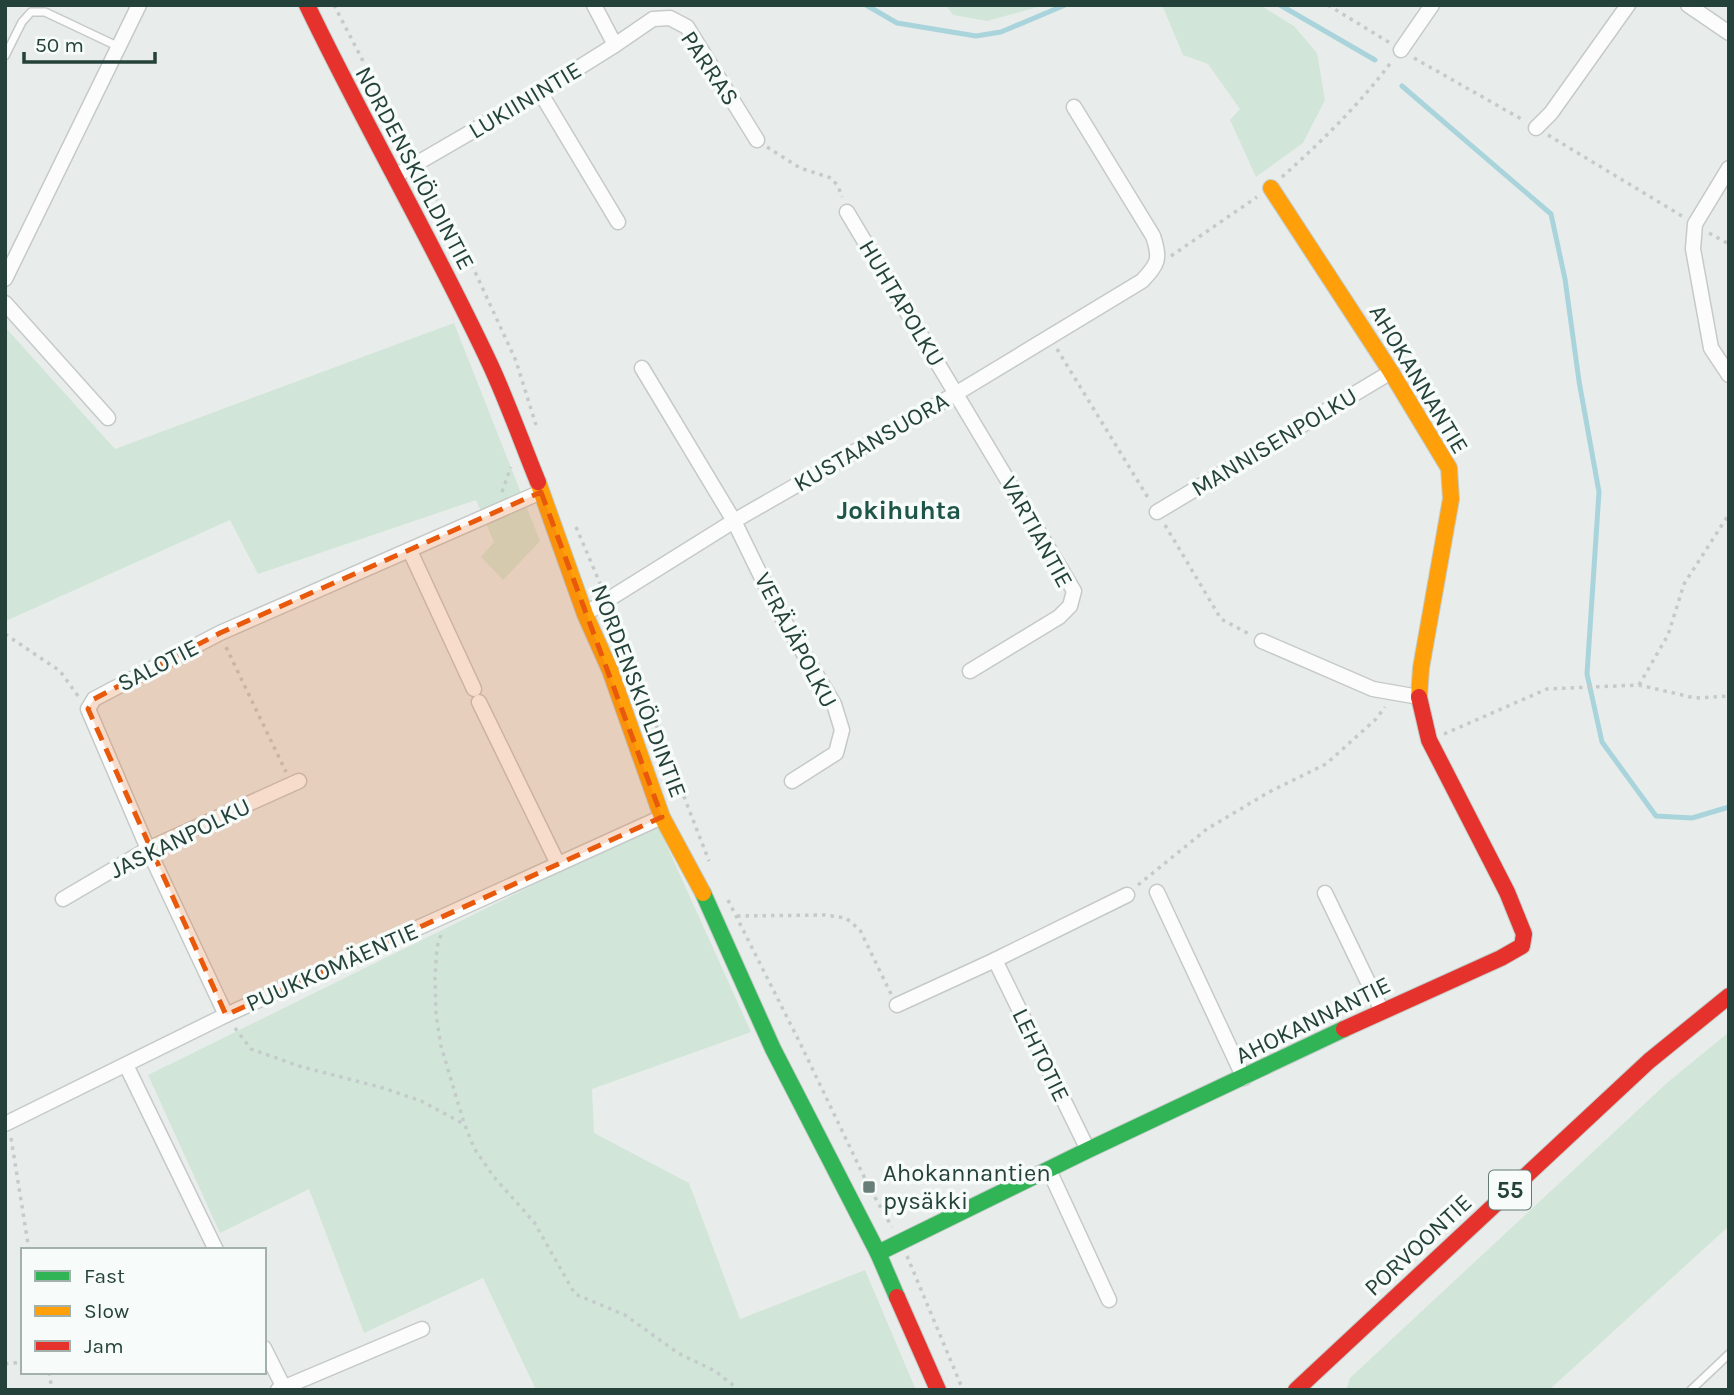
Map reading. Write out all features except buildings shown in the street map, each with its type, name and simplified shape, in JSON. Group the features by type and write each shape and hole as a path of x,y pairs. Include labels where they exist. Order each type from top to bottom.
{"main road":[{"name":"NORDENSKIÖLDINTIE","path":"307,5 491,366 526,452 585,614 610,670 662,817 697,880 773,1049 878,1253 938,1390"},
{"name":"AHOKANNANTIE","path":"878,1253 1088,1150 1522,946 1524,934 1507,892 1429,740 1419,697 1421,668 1451,499 1449,468 1391,372 1270,188"},
{"name":"PORVOONTIE","path":"1296,1390 1649,1061 1729,996"}],"street":[{"path":"594,5 615,45"},
{"path":"1401,50 1432,5"},
{"path":"1536,128 1551,113 1628,5"},
{"path":"1688,5 1729,33"},
{"path":"5,279 136,6"},
{"name":"PARRAS","path":"615,45 653,19 670,18 687,27 757,140"},
{"name":"LUKIININTIE","path":"395,176 615,45"},
{"path":"540,92 618,222"},
{"name":"KUSTAANSUORA","path":"585,614 734,521 957,393 1142,281 1155,267 1159,252 1153,236 1074,107"},
{"path":"1729,168 1695,224 1693,249 1711,348 1729,375"},
{"name":"HUHTAPOLKU","path":"847,212 957,393"},
{"path":"5,303 108,418"},
{"name":"VERÄJÄPOLKU","path":"642,368 734,521 777,609 834,704 842,730 836,753 792,781"},
{"name":"MANNISENPOLKU","path":"1157,512 1391,372"},
{"name":"VARTIANTIE","path":"957,393 1074,591 1070,606 1059,617 970,671"},
{"name":"SALOTIE","path":"88,709 94,699 103,692 220,634 541,492"},
{"path":"410,551 558,864"},
{"path":"1262,641 1373,689 1419,697"},
{"path":"88,709 148,849 226,1015"},
{"name":"JASKANPOLKU","path":"63,900 148,849 295,782"},
{"name":"PUUKKOMÄENTIE","path":"7,1123 226,1015 662,817"},
{"path":"1157,892 1244,1078"},
{"path":"1325,893 1382,1011"},
{"path":"897,1005 1127,895"},
{"name":"LEHTOTIE","path":"995,960 1088,1150"},
{"path":"126,1065 215,1248"},
{"path":"1049,1170 1109,1300"},
{"path":"266,1353 282,1389 422,1329"}],"lane":[{"path":"5,55 22,22 31,12 45,12 117,46"},
{"path":"1691,1390 1729,1354"}],"path":[{"path":"334,5 417,165 465,250 516,360 538,432"},
{"path":"1372,88 1390,64"},
{"path":"757,140 800,168 831,178 838,186 847,212"},
{"path":"1049,336 1221,619 1262,641"},
{"path":"494,513 514,458 526,452"},
{"path":"1639,685 1668,635 1684,583 1729,514"},
{"path":"571,516 607,599 702,847 714,870"},
{"path":"220,634 295,782"},
{"path":"5,635 60,671 88,709"},
{"path":"1429,740 1479,721 1547,689 1639,685 1695,698 1729,696"},
{"path":"1127,895 1207,829 1269,792 1326,764 1376,719 1394,694"},
{"path":"725,893 869,1187 901,1242 963,1390"},
{"path":"446,915 437,947 436,1014 441,1045 474,1148 494,1177 534,1222 575,1294 625,1315 678,1353 715,1371 739,1390"},
{"path":"736,916 825,915 845,918 860,930 897,1005"},
{"path":"226,1015 251,1049 299,1066 421,1101 464,1123"},
{"path":"7,1123 29,1248"}],"highlighted area":[{"path":"541,492 662,817 226,1015 88,709 94,699 220,633"}],"green space":[{"path":"946,5 1045,5 987,21 953,15"},
{"path":"1162,5 1260,5 1294,26 1317,53 1325,100 1303,143 1256,177 1230,120 1240,109 1208,64 1183,55"},
{"path":"454,323 540,541 503,580 481,557 494,542 476,500 258,574 230,520 8,620 5,619 5,327 115,449"},
{"path":"657,824 751,1032 592,1089 594,1133 689,1183 740,1319 865,1270 916,1390 536,1390 483,1278 364,1333 309,1189 220,1233 148,1075"},
{"path":"1729,1032 1729,1226 1549,1390 1346,1390 1350,1378 1668,1082"}],"waterway":[{"path":"866,5 897,23 976,36 1001,32 1065,5"},
{"path":"1280,5 1375,60"},
{"path":"1402,86 1551,214 1565,279 1579,381 1599,492 1587,674 1602,742 1656,816 1692,818 1729,807"}],"traffic: fast":[{"path":"703,893 773,1049 878,1253 897,1297"},
{"path":"878,1253 1344,1029"}],"traffic: slow":[{"path":"1271,188 1391,372 1449,468 1451,499 1421,668 1419,697"},
{"path":"538,482 585,614 610,670 662,817 703,893"}],"traffic: jam":[{"path":"307,5 468,319 497,379 538,482"},
{"path":"1344,1029 1522,946 1524,934 1507,892 1429,740 1419,697"},
{"path":"1296,1390 1649,1061 1729,996"},
{"path":"897,1297 938,1390"}],"place":[{"name":"Ahokannantien pysäkki","path":"869,1187"}],"district":[{"name":"Jokihuhta","path":"899,510"}]}
